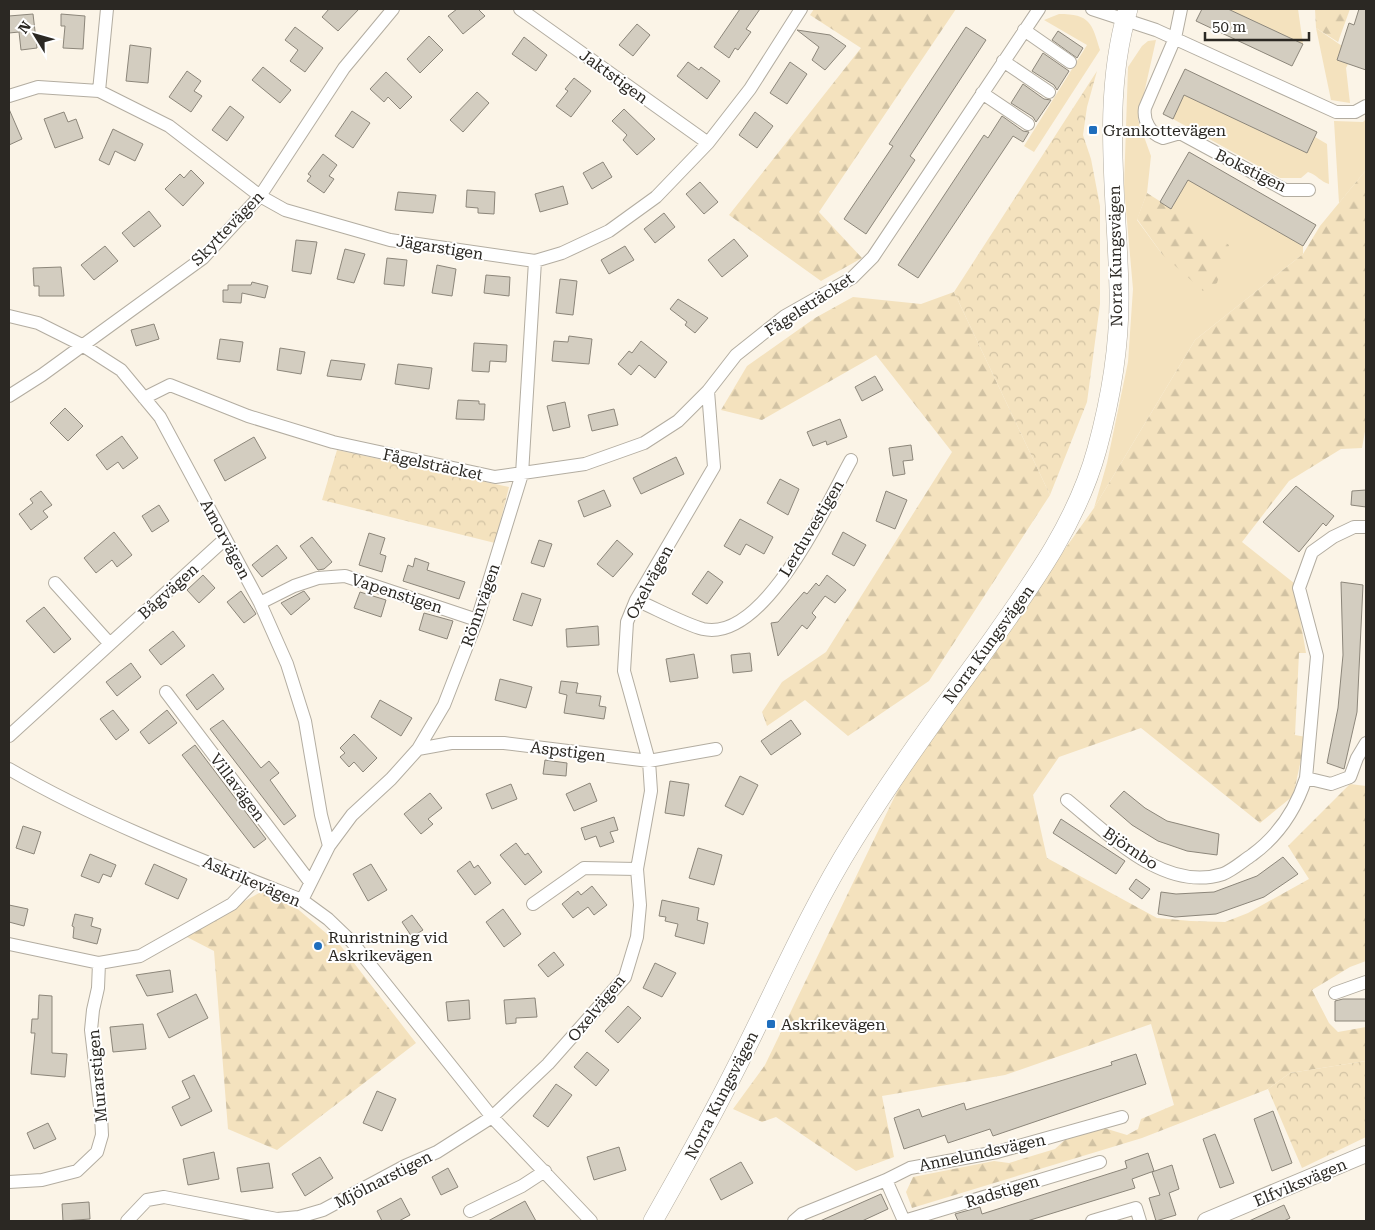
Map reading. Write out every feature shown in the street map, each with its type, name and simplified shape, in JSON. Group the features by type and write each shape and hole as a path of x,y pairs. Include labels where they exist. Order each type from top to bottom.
{"main road":[{"name":"Norra Kungsvägen","path":"653,1221 698,1142 793,951 852,842 924,733 1042,569 1069,522 1085,487 1104,425 1116,344 1119,290 1112,125 1117,67 1127,14"}],"street":[{"path":"99,91 107,9"},
{"name":"Skyttevägen","path":"9,396 203,258 260,196 344,68 393,9"},
{"name":"Jaktstigen","path":"520,9 708,143"},
{"name":"Jägarstigen","path":"9,96 38,87 99,91 169,126 260,196 285,210 390,240 535,261 585,243 632,216 656,197 708,143 750,89 801,9"},
{"name":"Fågelsträcket","path":"144,398 170,385 248,416 333,442 495,477 585,464 644,443 678,421 708,391 736,355 785,316 852,278 873,257 1039,9"},
{"path":"1092,9 1127,14 1336,112 1355,112 1366,106"},
{"path":"1175,38 1181,9"},
{"path":"1024,30 1070,62"},
{"name":"Bokstigen","path":"1175,38 1145,108 1144,114 1150,129 1163,138 1180,132 1285,190 1309,190"},
{"path":"1003,61 1049,92"},
{"path":"982,93 1028,124"},
{"name":"Rönnvägen","path":"302,900 329,846 352,815 391,779 418,748 444,705 477,620 522,474 535,261"},
{"name":"Amorvägen","path":"9,316 38,322 82,345 121,370 160,416 260,603 287,664 306,721 321,815 329,846"},
{"name":"Oxelvägen","path":"492,1117 548,1064 625,977 637,937 640,905 637,869 651,792 648,761 624,671 627,622 636,600 714,467 708,391"},
{"name":"Lerduvestigen","path":"636,600 704,629 732,624 744,618 761,605 790,568 851,460"},
{"name":"Björnbo","path":"1067,800 1146,862 1170,873 1192,877 1224,873 1241,863 1270,839 1290,815 1306,778 1318,656 1299,588 1312,552 1333,537 1354,527 1366,527"},
{"name":"Bågvägen","path":"9,736 225,539"},
{"name":"Vapenstigen","path":"260,603 294,586 318,578 345,576 477,620"},
{"path":"55,583 110,644"},
{"name":"Villavägen","path":"166,692 310,882"},
{"name":"Aspstigen","path":"418,748 451,743 504,743 648,761 716,748"},
{"path":"1306,778 1331,784 1350,777 1357,758 1366,743"},
{"name":"Askrikevägen","path":"9,769 57,797 302,900 328,919 352,942 492,1117 545,1171 586,1219"},
{"path":"532,904 584,868 637,869"},
{"path":"9,944 99,963 140,956 232,904 254,881"},
{"name":"Murarstigen","path":"9,1182 42,1180 77,1171 97,1152 102,1135 91,1030 98,988 99,963"},
{"path":"1335,993 1366,982"},
{"name":"Mjölnarstigen","path":"127,1221 147,1200 164,1196 277,1219 307,1215 323,1210 406,1166 437,1152 492,1117"},
{"name":"Annelundsvägen","path":"794,1221 802,1214 886,1180 910,1168 997,1152 1122,1117"},
{"name":"Elfviksvägen","path":"1206,1221 1366,1154"},
{"name":"Radstigen","path":"904,1221 1100,1162"},
{"path":"470,1211 522,1186 545,1171"},
{"path":"886,1180 904,1221"},
{"path":"1092,1221 1136,1208 1140,1221"}],"green space":[{"path":"814,9 956,9 819,212 862,258 821,281 729,215 861,48 810,15"},
{"path":"1228,9 1298,9 1303,44"},
{"path":"1315,9 1350,9 1338,42 1316,28"},
{"path":"1059,14 1077,16 1088,22 1095,33 1100,50 1034,152 1024,146 1087,45 1044,20"},
{"path":"1316,28 1342,46 1337,60 1348,64 1346,68 1350,103 1331,100"},
{"path":"1156,40 1138,120 1151,156 1147,193 1137,220 1162,254 1171,209 1188,180 1303,246 1303,254 1195,340 1094,508 1107,463 1128,362 1133,289 1124,187 1128,67 1142,46 1148,41"},
{"path":"1097,71 1087,107 1083,135 1091,159 1100,206 1100,304 1087,402 1050,495 954,292"},
{"path":"1184,95 1307,153 1315,137 1327,144 1329,184 1308,172 1301,178 1280,178 1173,119"},
{"path":"1366,119 1366,170 1339,203 1334,121 1363,122"},
{"path":"1366,170 1366,426 1362,448 1341,449 1289,481 1242,542 1294,583 1306,653 1299,653 1295,735 1306,737 1293,796 1260,823 1141,728 1059,757 1033,795 1047,858 1157,918 1225,922 1248,913 1309,879 1288,846 1350,784 1366,786 1366,961 1350,967 1312,990 1329,1023 1338,1032 1366,1027 1366,1061 1290,1073 1268,1089 1142,1138 912,1208 906,1192 913,1177 994,1161 1009,1163 1055,1149 1068,1137 1104,1128 1127,1135 1138,1129 1141,1119 1174,1105 1151,1024 1005,1075 882,1096 894,1157 856,1171 776,1117 762,1122 733,1109 765,1065 907,771 1094,508 1195,340 1303,254 1320,226"},
{"path":"1147,193 1229,245 1217,283 1203,291 1162,254 1137,219"},
{"path":"954,292 1050,495 929,681 848,736 805,700 767,726 762,712 782,682 826,652 952,452 876,355 762,420 721,410 747,366 815,318 853,297 921,304"},
{"path":"337,450 509,487 495,543 322,500"},
{"path":"261,892 293,905 340,945 416,1043 277,1150 228,1129 214,951 183,935"},
{"path":"1366,1061 1366,1137 1302,1168 1268,1089 1290,1073"}],"building":[{"path":"329,9 359,9 338,31 322,17"},
{"path":"457,9 478,9 485,16 463,34 448,16"},
{"path":"740,9 760,9 746,29 751,32 738,50 735,48 729,58 714,47"},
{"path":"1202,9 1228,9 1303,44 1292,66 1196,21"},
{"path":"1359,9 1366,9 1366,70 1337,60 1349,23 1354,25"},
{"path":"33,14 37,48 21,50 19,32 9,33 9,16"},
{"path":"61,14 85,16 83,49 63,48 65,26 61,26"},
{"path":"637,24 650,35 633,56 619,45"},
{"path":"295,27 323,48 305,72 290,61 298,50 285,40"},
{"path":"966,27 986,40 910,156 915,160 866,234 844,219 893,146 889,144"},
{"path":"797,30 830,35 846,46 825,70 812,60 819,47"},
{"path":"1058,31 1083,48 1077,58 1052,40"},
{"path":"429,36 443,50 420,73 407,59"},
{"path":"524,37 547,55 536,71 512,54"},
{"path":"130,45 151,48 148,83 126,81"},
{"path":"1043,53 1069,71 1057,90 1054,85 1032,71"},
{"path":"688,62 699,70 701,67 720,81 707,99 677,76"},
{"path":"790,62 807,74 787,104 770,93"},
{"path":"263,67 291,90 280,103 252,80"},
{"path":"1185,69 1317,132 1307,153 1184,95 1173,119 1163,114"},
{"path":"187,71 201,81 194,91 202,96 191,112 169,97"},
{"path":"386,72 412,97 400,109 388,97 384,102 370,89"},
{"path":"574,78 591,91 571,117 556,106 568,91 565,89"},
{"path":"1023,84 1044,99 1051,100 1036,122 1033,117 1011,103"},
{"path":"477,92 489,103 463,132 450,120"},
{"path":"230,106 244,117 227,141 212,130"},
{"path":"9,109 22,139 9,145"},
{"path":"624,109 655,139 637,155 623,140 627,135 612,121"},
{"path":"352,111 370,123 353,148 335,136"},
{"path":"64,112 68,122 76,119 83,138 55,148 44,119"},
{"path":"755,112 773,126 757,148 739,135"},
{"path":"1002,116 1023,131 1029,132 1023,142 1013,136 918,278 898,265 984,135 988,138"},
{"path":"113,129 143,144 135,161 115,151 109,165 99,160"},
{"path":"1189,152 1316,225 1303,246 1188,180 1171,209 1160,202"},
{"path":"323,154 337,165 329,176 334,179 324,193 307,181 311,176 308,174"},
{"path":"603,162 612,177 592,189 583,173"},
{"path":"191,170 204,183 183,206 165,189 180,174 184,178"},
{"path":"700,182 718,202 704,214 686,194"},
{"path":"563,186 568,204 540,212 535,194"},
{"path":"467,190 495,192 494,214 478,213 478,208 466,207"},
{"path":"398,192 436,195 433,213 395,210"},
{"path":"149,211 161,226 134,247 122,233"},
{"path":"664,213 675,227 655,243 644,229"},
{"path":"734,239 748,256 722,277 708,260"},
{"path":"296,240 317,242 311,274 292,271"},
{"path":"105,246 118,261 94,280 81,265"},
{"path":"625,246 634,260 609,274 601,260"},
{"path":"345,249 365,254 354,283 337,279"},
{"path":"387,258 407,260 404,286 384,284"},
{"path":"437,265 456,269 452,296 432,293"},
{"path":"61,267 64,296 39,296 39,286 34,286 33,268"},
{"path":"486,275 510,277 509,296 484,293"},
{"path":"560,279 577,281 573,315 556,313"},
{"path":"252,282 268,286 265,298 242,293 241,303 223,302 223,290 228,290 228,285 251,285"},
{"path":"678,299 708,318 695,333 685,325 687,322 670,309"},
{"path":"154,324 159,339 136,346 131,330"},
{"path":"569,336 592,339 589,364 552,361 554,341 568,342"},
{"path":"220,339 243,342 240,362 217,359"},
{"path":"641,341 667,362 655,378 639,365 631,375 618,364 629,351 632,353"},
{"path":"474,343 507,345 506,362 490,361 489,372 472,371"},
{"path":"280,348 305,352 301,374 277,370"},
{"path":"331,360 365,364 361,380 327,376"},
{"path":"398,364 432,368 429,389 395,384"},
{"path":"875,376 883,390 862,401 855,387"},
{"path":"458,400 479,401 479,404 485,404 484,420 456,419"},
{"path":"565,402 570,427 553,431 547,406"},
{"path":"65,408 83,426 68,441 50,423"},
{"path":"614,409 618,425 592,431 588,415"},
{"path":"840,419 847,437 827,445 826,441 813,446 807,432"},
{"path":"122,436 138,458 123,469 118,462 107,470 96,455"},
{"path":"254,437 266,458 225,481 214,460"},
{"path":"911,445 913,460 903,461 905,474 893,476 889,448"},
{"path":"676,457 684,474 641,494 633,478"},
{"path":"780,479 799,489 788,515 767,503"},
{"path":"1296,486 1334,516 1326,526 1323,523 1299,552 1263,522"},
{"path":"604,490 611,506 584,517 578,501"},
{"path":"1366,490 1366,507 1351,505 1352,491"},
{"path":"41,491 52,505 43,511 48,517 31,530 19,514 33,503 30,499"},
{"path":"886,491 907,500 895,529 876,521"},
{"path":"159,505 169,521 152,532 142,516"},
{"path":"740,519 773,537 764,554 746,544 740,555 724,546"},
{"path":"114,532 132,555 117,567 112,560 96,573 84,558"},
{"path":"843,532 866,545 854,566 832,554"},
{"path":"369,533 385,538 380,554 386,556 382,572 359,565"},
{"path":"312,537 332,562 324,569 318,570 300,546"},
{"path":"539,540 552,544 544,567 531,563"},
{"path":"617,540 633,554 613,577 597,564"},
{"path":"277,545 287,558 262,577 252,565"},
{"path":"415,558 429,563 427,570 465,582 459,599 403,581 408,565 413,567"},
{"path":"708,571 723,582 707,604 692,594"},
{"path":"203,575 215,588 199,603 187,590"},
{"path":"827,575 846,590 835,603 825,596 812,613 816,617 807,629 802,625 778,656 771,623 778,622 804,592 807,594 816,583 819,586"},
{"path":"1341,582 1363,585 1357,712 1344,769 1327,763 1338,708 1343,655"},
{"path":"241,591 256,614 244,623 227,602"},
{"path":"304,591 310,599 291,615 281,603"},
{"path":"360,592 386,600 381,617 354,608"},
{"path":"522,593 541,599 532,626 513,620"},
{"path":"44,607 71,639 54,653 26,621"},
{"path":"424,613 453,621 447,639 419,630"},
{"path":"598,626 599,645 567,647 566,629"},
{"path":"173,631 185,646 161,665 149,650"},
{"path":"750,653 752,671 733,673 731,655"},
{"path":"694,654 698,678 670,682 666,659"},
{"path":"131,663 141,677 117,696 106,682"},
{"path":"213,674 224,689 197,710 186,695"},
{"path":"500,679 532,687 526,708 495,700"},
{"path":"561,681 578,683 576,693 601,696 599,706 606,707 604,719 564,713 567,695 559,693"},
{"path":"380,700 412,718 401,736 371,717"},
{"path":"113,710 129,730 116,740 100,719"},
{"path":"167,710 177,723 149,744 140,732"},
{"path":"223,720 261,768 269,761 279,773 270,780 296,816 284,825 210,729"},
{"path":"791,720 801,734 771,755 761,741"},
{"path":"354,734 377,758 363,772 354,762 349,767 340,757 345,753 340,748"},
{"path":"195,745 266,839 254,848 182,755"},
{"path":"545,760 567,763 566,776 543,774"},
{"path":"740,776 758,785 743,815 725,806"},
{"path":"670,781 689,784 684,816 665,813"},
{"path":"590,783 597,801 574,811 566,794"},
{"path":"511,784 517,799 492,809 486,794"},
{"path":"1124,791 1145,808 1167,821 1219,834 1217,855 1187,851 1158,841 1132,825 1110,806"},
{"path":"430,793 442,808 428,819 433,824 421,834 404,814"},
{"path":"614,817 618,830 610,832 614,842 600,847 596,836 585,840 581,828"},
{"path":"1061,819 1125,861 1116,874 1053,833"},
{"path":"23,826 41,832 34,854 16,848"},
{"path":"516,843 525,855 528,853 542,872 525,885 500,855"},
{"path":"698,848 722,855 714,885 689,878"},
{"path":"90,854 116,865 111,877 103,874 99,883 81,876"},
{"path":"1283,857 1298,874 1264,897 1216,914 1175,917 1158,914 1161,892 1176,894 1214,892 1257,876"},
{"path":"470,861 474,868 478,865 491,883 475,895 457,871"},
{"path":"154,864 187,879 178,899 145,884"},
{"path":"371,864 387,890 368,901 353,874"},
{"path":"1136,879 1150,889 1142,899 1129,889"},
{"path":"592,886 607,905 594,915 588,907 573,918 562,904 578,891 581,895"},
{"path":"662,900 699,908 697,920 708,923 704,944 675,936 678,924 665,921 666,917 659,916"},
{"path":"9,905 28,909 24,926 9,922"},
{"path":"503,909 521,934 504,947 486,922"},
{"path":"75,914 93,918 91,926 101,929 97,944 73,938 74,927 72,926"},
{"path":"412,915 423,930 412,937 402,922"},
{"path":"554,952 564,965 548,977 538,965"},
{"path":"655,963 676,973 662,997 643,988"},
{"path":"170,970 173,992 147,996 136,975"},
{"path":"196,994 208,1018 169,1038 157,1014"},
{"path":"39,995 52,996 52,1053 67,1054 65,1077 31,1074 35,1033 31,1033 32,1019 38,1019"},
{"path":"535,998 537,1017 516,1018 516,1023 506,1024 504,1000"},
{"path":"1366,999 1366,1021 1335,1021 1335,1001"},
{"path":"469,1000 470,1019 448,1021 446,1002"},
{"path":"628,1006 641,1018 618,1043 605,1031"},
{"path":"143,1024 146,1049 113,1052 110,1027"},
{"path":"587,1052 609,1070 596,1086 574,1067"},
{"path":"1136,1054 1146,1084 993,1136 990,1129 948,1143 945,1135 904,1149 894,1118 919,1109 922,1117 964,1103 966,1110 1112,1065 1111,1062"},
{"path":"194,1075 212,1111 181,1126 172,1107 190,1098 182,1081"},
{"path":"556,1084 572,1095 548,1127 533,1116"},
{"path":"377,1091 396,1099 382,1131 363,1123"},
{"path":"1273,1111 1292,1163 1272,1171 1254,1119"},
{"path":"48,1123 56,1139 34,1149 27,1133"},
{"path":"1215,1134 1234,1183 1220,1188 1203,1139"},
{"path":"619,1147 626,1170 594,1180 587,1157"},
{"path":"214,1152 219,1179 188,1185 183,1159"},
{"path":"1148,1153 1154,1171 1132,1179 1135,1188 1027,1221 958,1221 955,1214 980,1207 982,1214 1127,1168 1125,1161"},
{"path":"320,1157 333,1178 305,1196 292,1174"},
{"path":"741,1162 753,1183 721,1200 710,1179"},
{"path":"269,1163 273,1188 241,1192 237,1168"},
{"path":"1172,1165 1179,1189 1169,1193 1176,1215 1156,1221 1149,1198 1160,1195 1152,1172"},
{"path":"448,1168 458,1187 441,1195 432,1177"},
{"path":"881,1194 888,1209 862,1221 820,1221"},
{"path":"401,1198 410,1215 399,1221 382,1221 377,1211"},
{"path":"525,1201 536,1221 488,1221"},
{"path":"89,1202 90,1219 63,1221 62,1204"},
{"path":"1284,1205 1290,1218 1284,1221 1249,1221"}],"place":[{"name":"Grankottevägen","path":"1093,130"},
{"name":"Runristning vid Askrikevägen","path":"318,946"},
{"name":"Askrikevägen","path":"771,1024"}]}
